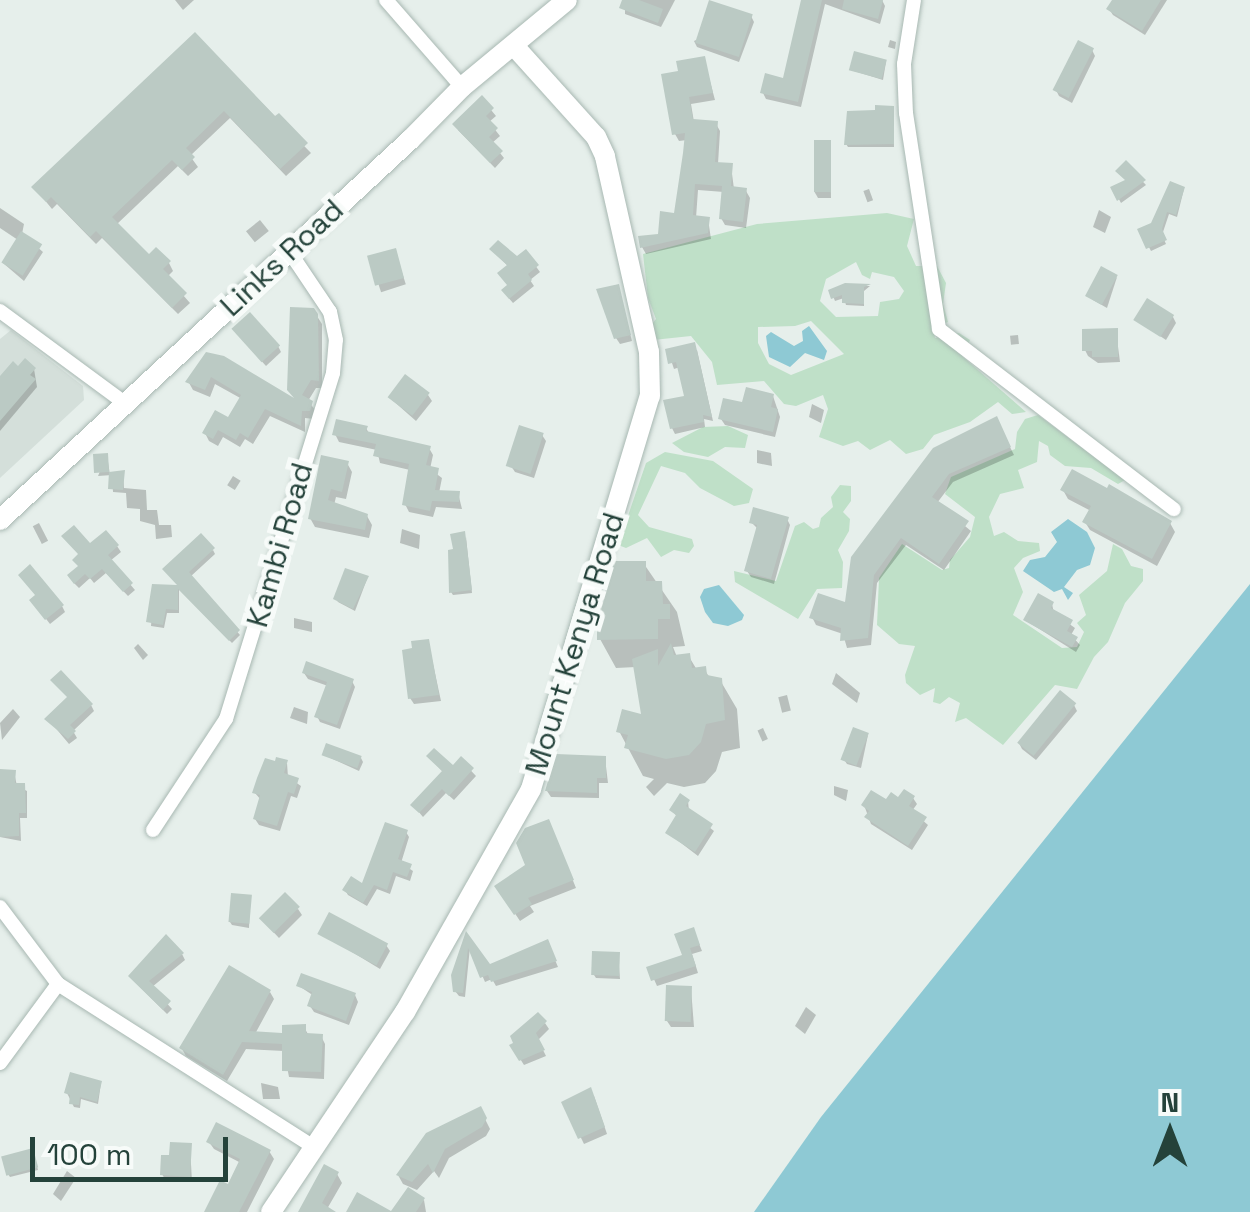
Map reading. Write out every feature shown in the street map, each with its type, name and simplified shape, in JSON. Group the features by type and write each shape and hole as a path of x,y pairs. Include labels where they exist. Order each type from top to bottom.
{"main road":[{"name":"Links Road","path":"0,520 462,87 567,0"},
{"name":"Mount Kenya Road","path":"271,1212 405,1012 531,789 650,396 650,352 605,156 596,137 514,46"}],"street":[{"path":"386,0 462,87"},
{"path":"914,0 904,64 917,186 939,329 1174,509"},
{"name":"Kambi Road","path":"153,830 226,719 332,374 336,340 330,312 289,251"},
{"path":"0,311 126,404"},
{"path":"0,907 58,984 314,1147"},
{"path":"0,1062 58,984"}],"shaded area":[{"path":"11,330 83,386 84,400 0,478 0,339"}],"green space":[{"path":"887,213 914,219 907,246 916,266 937,266 946,283 943,304 948,322 933,327 935,338 959,333 970,340 962,356 1026,412 1012,414 998,402 970,422 934,435 923,449 906,454 890,440 870,450 858,441 843,446 819,437 828,409 823,395 796,406 784,404 764,381 717,385 712,362 691,336 653,340 651,325 656,319 648,298 643,254 757,224","holes":["856,262 862,275 870,279 872,272 894,277 904,291 899,299 880,302 878,316 836,317 820,301 826,279","811,321 844,354 791,375 769,364 758,343 758,327 795,326"]},
{"path":"1038,415 1125,480 1118,484 1091,468 1065,466 1039,441 1037,462 1018,470 1024,488 1000,494 989,517 994,536 1004,532 1018,541 1039,543 1040,551 1023,558 1014,568 1023,592 1013,615 1062,648 1077,647 1084,632 1077,623 1086,615 1079,595 1107,571 1113,544 1122,549 1131,566 1143,569 1143,581 1125,603 1108,642 1094,657 1077,689 1055,685 1003,745 966,718 955,722 960,703 949,697 940,704 933,702 935,688 920,695 906,683 915,646 899,644 877,625 879,578 902,544 942,570 949,568 950,560 970,537 975,517 945,494 951,477 1015,449 1017,432 1025,419"},
{"path":"728,426 748,435 745,448 725,447 708,457 684,452 672,443 703,427"},
{"path":"665,452 713,461 753,489 749,503 734,506 700,488 685,473 661,466 638,515 649,527 692,539 694,546 689,553 674,550 661,557 647,538 626,548 618,545 646,463"},
{"path":"840,485 851,486 851,501 843,512 850,519 849,531 838,550 843,562 842,588 817,589 798,619 735,582 734,571 776,581 795,526 804,522 813,529 819,527 821,518 833,507 831,497"}],"water":[{"path":"809,326 827,351 824,360 805,353 790,367 769,357 766,336 771,332 794,346 803,341 802,331"},
{"path":"1068,519 1087,532 1095,548 1090,565 1077,570 1064,587 1073,593 1068,600 1062,589 1054,592 1023,571 1030,560 1045,557 1057,542 1051,532"},
{"path":"1250,584 1250,1212 754,1212 821,1117"},
{"path":"719,585 744,615 728,626 713,623 700,597 704,589"}],"building":[{"path":"622,0 639,0 663,9 658,23 619,8"},
{"path":"709,0 753,14 739,57 695,43"},
{"path":"801,0 822,0 798,102 760,93 765,73 783,78"},
{"path":"844,0 883,0 878,19 842,9"},
{"path":"1112,0 1161,0 1142,31 1106,9"},
{"path":"195,32 275,116 279,113 308,143 280,169 224,111 186,148 195,157 182,170 172,160 112,217 149,254 156,247 171,261 163,269 187,293 172,308 96,231 90,237 51,197 46,202 31,187"},
{"path":"1078,40 1094,48 1069,98 1053,90"},
{"path":"854,51 887,60 882,79 849,70"},
{"path":"705,56 713,93 689,97 693,119 718,121 715,162 733,163 731,186 747,188 743,222 719,219 722,186 695,184 693,215 710,217 708,233 640,248 638,236 658,234 660,211 674,213 683,153 685,133 672,135 661,74 678,71 676,61"},
{"path":"482,95 494,108 486,116 498,128 489,137 503,151 490,163 452,124"},
{"path":"875,105 894,106 894,144 844,145 847,111 875,110"},
{"path":"814,140 831,140 831,192 814,192"},
{"path":"1126,160 1146,180 1117,201 1110,187 1125,180 1115,171"},
{"path":"1170,181 1185,187 1176,215 1167,212 1162,229 1167,240 1146,249 1137,229 1151,223"},
{"path":"21,231 42,244 23,276 1,262"},
{"path":"498,240 517,256 526,249 539,265 528,274 532,280 509,299 501,290 507,285 497,273 507,265 489,249"},
{"path":"396,248 404,278 375,286 367,256"},
{"path":"1101,266 1118,275 1102,305 1085,296"},
{"path":"845,283 871,284 864,287 864,304 842,303 842,295 831,299 828,290"},
{"path":"619,284 631,335 614,339 596,289"},
{"path":"1147,298 1174,315 1160,337 1133,320"},
{"path":"290,307 314,308 318,314 319,381 311,380 302,395 313,401 310,411 302,411 301,426 265,409 248,438 240,433 236,440 218,430 213,439 202,433 215,410 228,417 241,395 211,377 205,390 185,382 206,352 224,356 294,398 287,390"},
{"path":"250,312 280,345 262,362 231,329"},
{"path":"1118,328 1118,357 1092,357 1092,351 1082,351 1082,329"},
{"path":"695,342 712,417 703,415 704,422 670,429 663,400 684,396 676,362 668,364 665,349"},
{"path":"25,358 36,368 30,375 36,379 0,421 0,376 13,361 18,366"},
{"path":"405,374 430,393 412,416 388,397"},
{"path":"746,387 774,394 771,407 778,409 773,432 718,419 723,398 742,402"},
{"path":"997,416 1011,447 949,474 932,497 969,521 939,564 901,538 874,575 868,638 840,641 841,628 809,618 818,593 845,602 851,557 933,448"},
{"path":"336,419 368,426 366,431 431,446 426,465 439,468 435,490 460,491 459,502 432,501 430,511 402,505 409,464 373,456 376,444 332,435"},
{"path":"519,425 544,433 530,474 506,466"},
{"path":"108,453 109,472 94,473 93,454"},
{"path":"321,455 349,461 342,492 331,489 328,500 368,514 365,530 308,519"},
{"path":"1072,469 1107,488 1109,484 1172,521 1152,559 1082,522 1091,506 1060,490"},
{"path":"125,470 123,490 108,489 109,472"},
{"path":"753,507 789,517 771,579 744,571 757,525 749,523"},
{"path":"74,525 90,543 106,530 119,545 108,555 133,583 123,592 102,569 90,579 85,574 74,584 67,575 78,566 72,560 78,554 61,536"},
{"path":"465,531 472,590 449,593 448,550 453,549 450,534"},
{"path":"201,533 215,548 189,572 240,630 229,641 178,589 178,610 166,609 163,625 146,622 152,584 177,585 162,569"},
{"path":"614,561 646,561 646,581 662,581 663,604 670,604 670,619 658,619 658,639 597,640 597,619"},
{"path":"30,564 64,605 45,620 29,600 35,595 18,575"},
{"path":"345,568 369,576 353,609 333,599"},
{"path":"1038,593 1054,602 1051,608 1073,620 1067,631 1078,637 1072,647 1023,620"},
{"path":"429,639 439,695 408,699 402,650 412,648 411,641"},
{"path":"671,643 674,655 690,653 692,668 706,666 707,675 722,678 725,720 706,724 701,742 689,755 666,759 624,748 628,735 616,732 622,709 641,714 632,659 658,649 658,666"},
{"path":"306,661 354,679 337,725 314,717 327,682 302,673"},
{"path":"61,670 93,704 70,725 76,731 68,739 44,719 67,697 50,680"},
{"path":"1060,690 1076,703 1034,756 1017,743"},
{"path":"853,727 869,733 856,766 840,760"},
{"path":"326,743 362,756 357,768 322,755"},
{"path":"434,748 453,765 461,756 474,768 449,796 442,789 419,813 410,805 442,771 426,756"},
{"path":"556,754 606,756 606,778 597,778 597,793 545,791"},
{"path":"276,757 288,760 284,773 299,778 294,794 288,792 277,826 253,819 260,795 252,793 265,758 275,761"},
{"path":"0,769 16,770 15,783 25,783 26,813 19,813 19,836 0,837"},
{"path":"904,789 915,796 909,806 927,817 908,846 864,817 869,811 861,805 871,790 886,799 891,792 898,797"},
{"path":"680,793 690,800 686,806 713,824 695,852 665,833 676,815 669,810"},
{"path":"549,819 574,880 528,898 532,904 514,915 494,886 525,865 516,843 525,828"},
{"path":"385,822 408,830 398,859 412,864 407,877 393,872 387,890 374,885 363,903 342,890 351,876 362,883"},
{"path":"285,892 300,907 274,933 259,918"},
{"path":"231,893 252,895 249,924 228,922"},
{"path":"329,912 388,943 376,966 317,934"},
{"path":"694,927 700,945 690,948 696,966 651,981 646,967 682,955 674,934"},
{"path":"466,931 490,964 548,939 557,961 491,982 488,975 480,978 468,948 463,993 453,992 451,975"},
{"path":"166,934 184,953 149,981 171,1001 163,1010 128,976"},
{"path":"592,951 620,952 619,976 591,975"},
{"path":"229,965 271,990 249,1031 282,1033 282,1025 306,1024 306,1033 323,1034 321,1072 282,1071 282,1044 242,1042 223,1075 179,1048"},
{"path":"301,973 356,993 346,1021 307,1006 312,992 296,986"},
{"path":"666,985 692,986 691,1022 665,1021"},
{"path":"538,1012 547,1021 536,1033 545,1050 519,1061 509,1045 513,1043 510,1036"},
{"path":"70,1072 102,1081 97,1102 80,1097 79,1105 69,1104 70,1095 64,1093"},
{"path":"591,1087 605,1127 578,1139 561,1102"},
{"path":"481,1106 487,1118 482,1127 445,1149 433,1173 428,1164 412,1182 396,1175 426,1133"},
{"path":"216,1122 271,1150 239,1212 204,1212 220,1180 228,1184 240,1159 206,1142"},
{"path":"170,1142 192,1143 190,1177 160,1175 161,1155 169,1155"},
{"path":"33,1148 38,1167 6,1176 1,1157"},
{"path":"324,1164 339,1172 322,1203 336,1212 298,1212"},
{"path":"408,1187 425,1198 416,1212 346,1212 357,1192 391,1211"}]}
